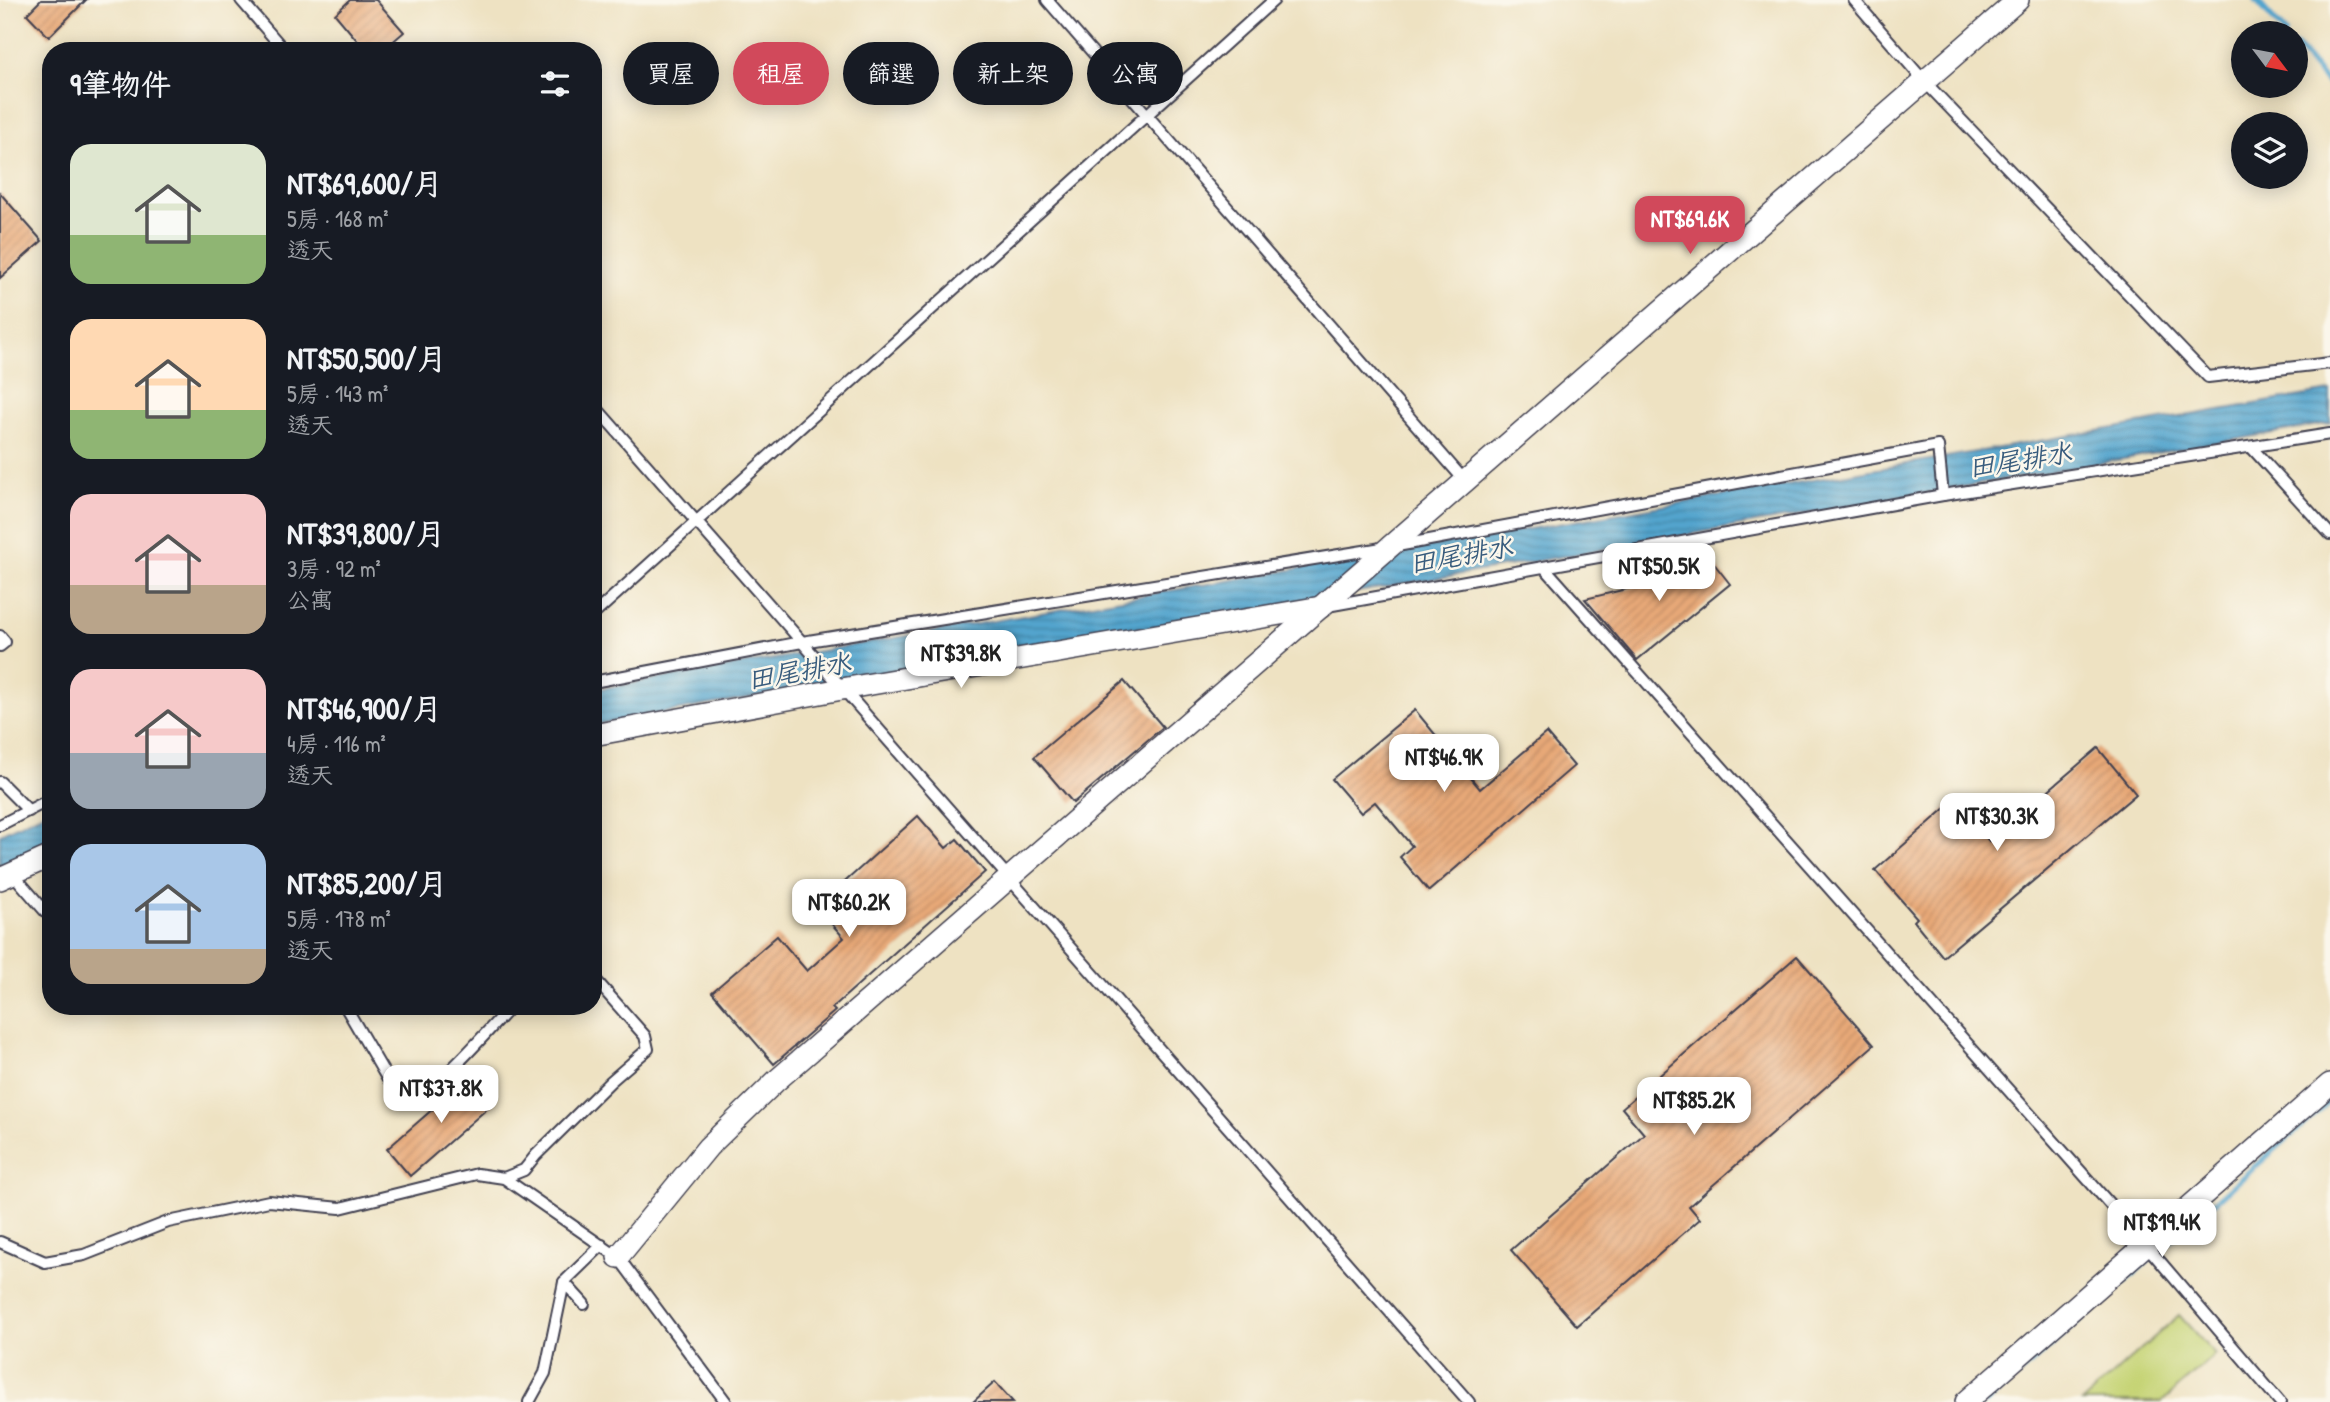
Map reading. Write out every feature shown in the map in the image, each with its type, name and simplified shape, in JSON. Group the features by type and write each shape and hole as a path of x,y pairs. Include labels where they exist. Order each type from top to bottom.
{"street":[{"path":"610,1251 708,1147 776,1082 2018,0"},
{"path":"602,733 842,689 1321,607"},
{"path":"6,876 42,860"},
{"path":"1966,1402 2330,1084"}],"lane":[{"path":"241,0 277,42"},
{"path":"1047,0 1464,480"},
{"path":"602,607 1274,0"},
{"path":"1854,0 1924,81 2207,377 2330,363"},
{"path":"602,414 1469,1402"},
{"path":"1321,607 1943,495 2330,434"},
{"path":"602,680 802,642 1392,547 1938,446 1943,495"},
{"path":"2251,447 2330,534"},
{"path":"1545,568 2146,1245 2280,1402"},
{"path":"0,636 5,642 0,646"},
{"path":"0,782 29,811"},
{"path":"0,825 42,804"},
{"path":"6,876 42,910"},
{"path":"504,1178 524,1170 611,1081 648,1049 645,1036 602,987"},
{"path":"350,1015 387,1078 410,1092 409,1099 418,1098 440,1079 502,1015"},
{"path":"0,1242 45,1262 84,1255 168,1222 269,1201 340,1208 477,1174 504,1178 610,1251 726,1402"},
{"path":"529,1402 545,1373 564,1282 610,1251"},
{"path":"564,1282 584,1304"}],"green space":[{"path":"2179,1315 2215,1355 2162,1402 2082,1402"}],"water":[{"name":"田尾排水","path":"2330,391 2330,423 602,723 602,688"},
{"path":"42,813 42,851 0,871 0,834"}],"building":[{"path":"41,0 86,0 49,37 27,14"},
{"path":"350,0 376,0 404,32 392,42 358,42 335,14"},
{"path":"0,193 42,241 0,278"},
{"path":"1708,556 1730,584 1637,660 1585,599 1643,585 1640,572"},
{"path":"1124,681 1163,727 1073,803 1034,757"},
{"path":"1415,710 1480,789 1546,733 1574,766 1429,891 1400,857 1412,846 1375,802 1361,813 1332,779"},
{"path":"2098,748 2136,794 1943,957 1914,921 1917,918 1875,870 1954,801 1989,841"},
{"path":"918,816 946,848 957,839 985,872 832,1008 835,1011 774,1064 712,992 777,936 807,971 844,938 817,907"},
{"path":"1797,956 1874,1045 1689,1206 1700,1219 1577,1326 1511,1250 1644,1134 1622,1108"},
{"path":"473,1074 496,1101 410,1176 387,1149"},
{"path":"995,1382 1013,1402 973,1402"}],"waterway":[{"path":"2256,0 2274,21"},
{"path":"2308,60 2330,86"},
{"path":"1986,1402 2330,1101"}]}
